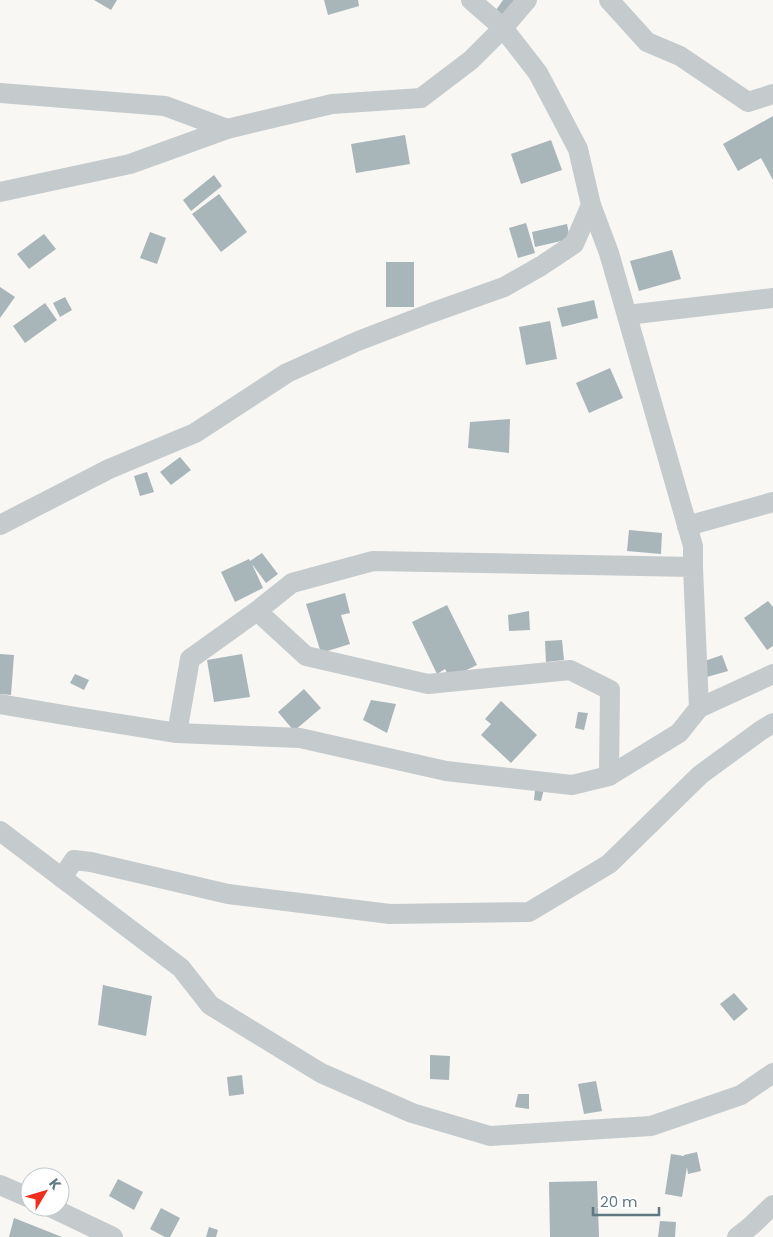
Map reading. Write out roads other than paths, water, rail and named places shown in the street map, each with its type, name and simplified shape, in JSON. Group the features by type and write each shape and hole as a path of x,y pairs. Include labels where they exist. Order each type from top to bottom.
{"street":[{"path":"471,0 503,28 538,73 578,149 591,205 609,253 693,546 692,567 699,708"},
{"path":"0,192 130,164 227,128 332,104 421,98 471,60 503,28 527,0"},
{"path":"609,0 647,42 680,56 748,102 773,94"},
{"path":"0,93 165,106 227,128"},
{"path":"0,526 108,469 194,433 287,373 367,338 504,287 574,244 591,205"},
{"path":"627,315 773,298"},
{"path":"687,526 773,502"},
{"path":"177,733 190,659 257,611 292,583 373,561 692,567"},
{"path":"257,611 306,656 428,684 570,670 610,690 609,776"},
{"path":"0,704 177,733 300,738 446,771 572,785 609,776 678,733 699,708 773,674"},
{"path":"62,878 74,860 91,862 228,894 390,914 530,912 610,864 700,775 773,723"},
{"path":"0,831 181,968 210,1005 321,1073 412,1113 490,1136 651,1126 741,1095 773,1073"},
{"path":"0,1185 20,1194"},
{"path":"737,1237 773,1205"},
{"path":"70,1217 113,1237"}]}
